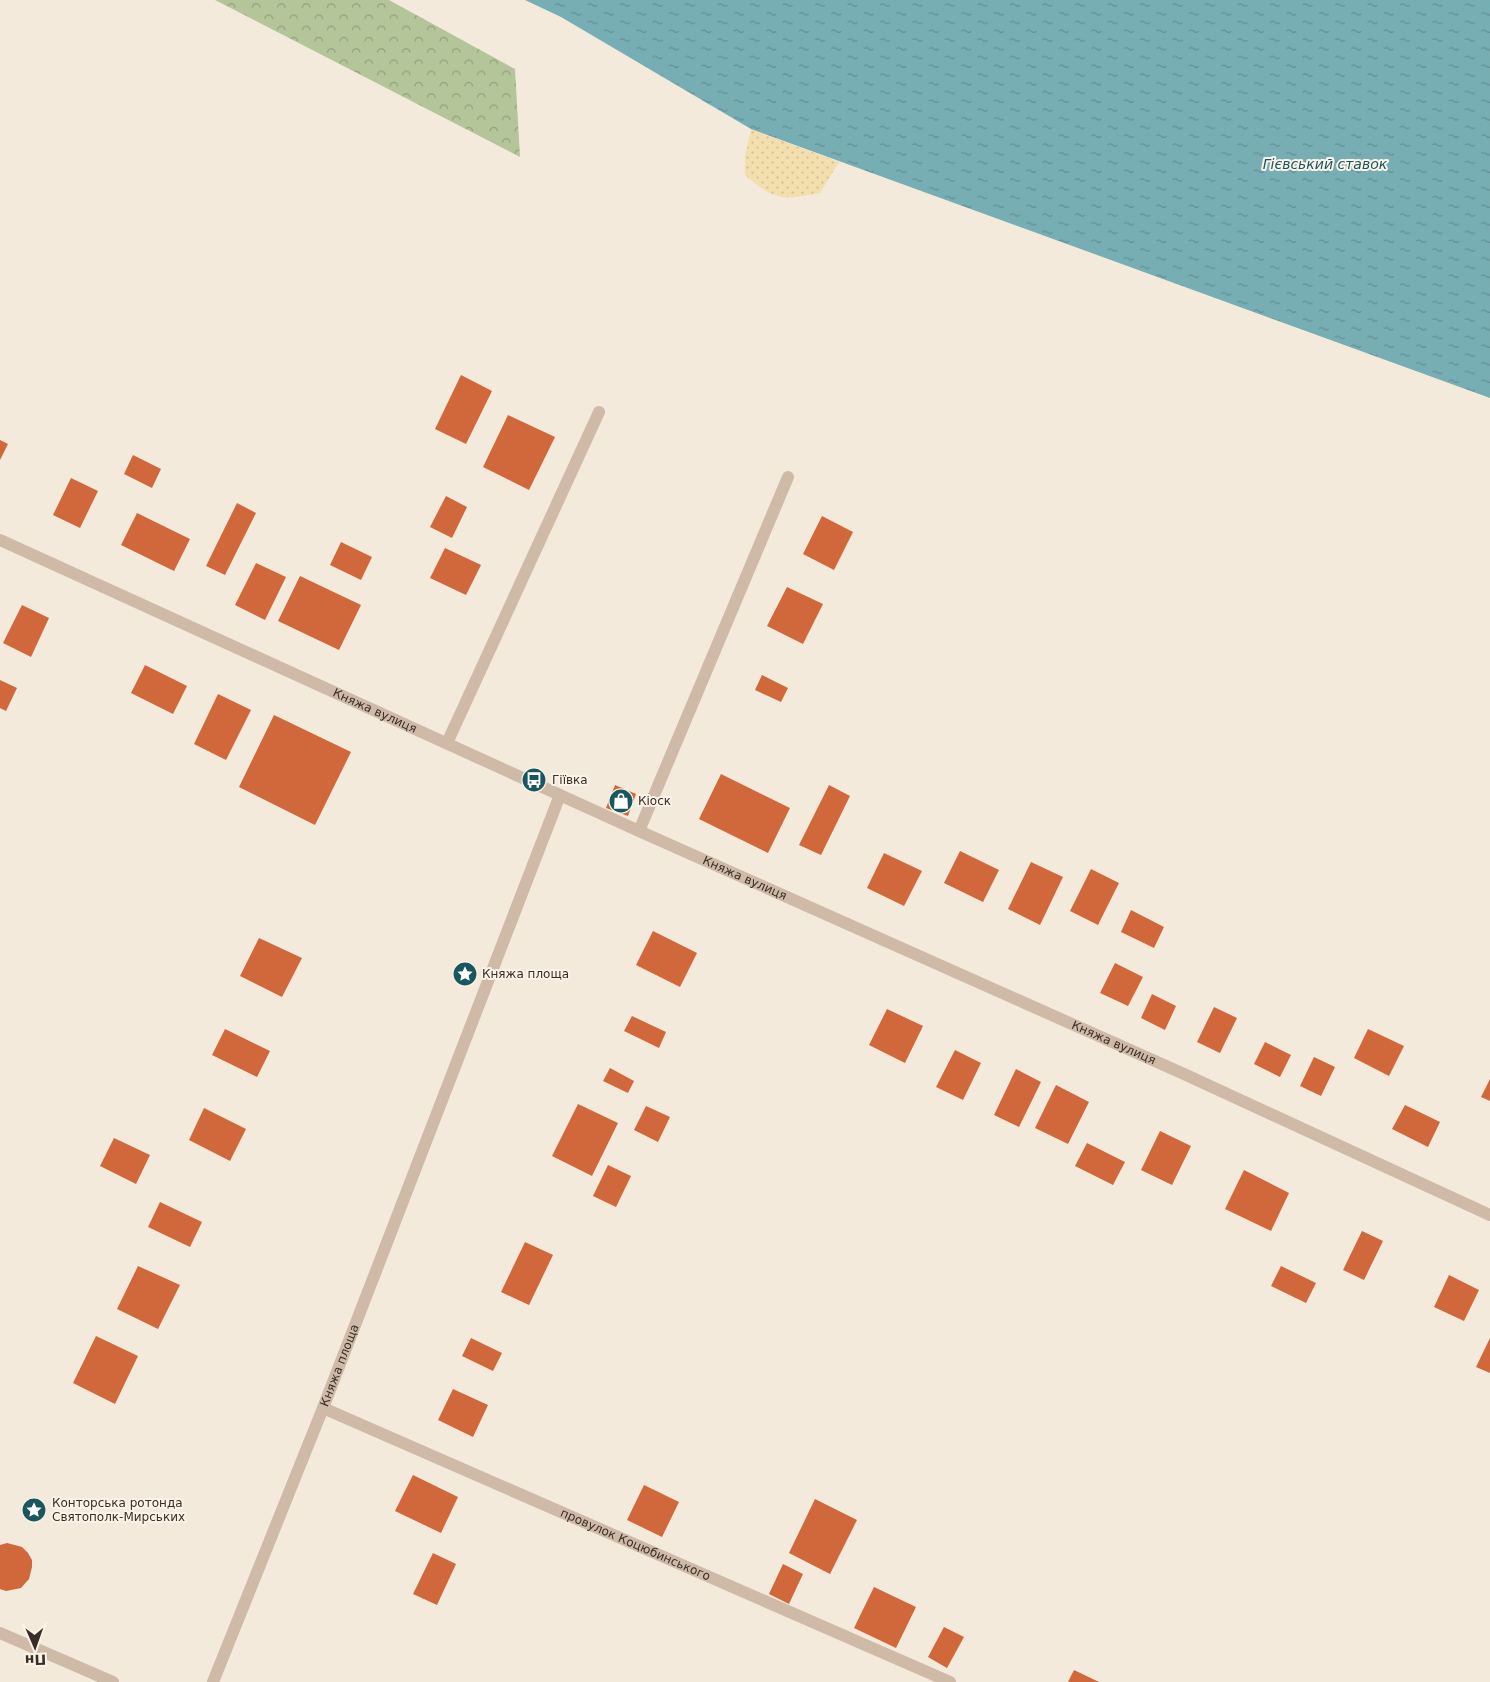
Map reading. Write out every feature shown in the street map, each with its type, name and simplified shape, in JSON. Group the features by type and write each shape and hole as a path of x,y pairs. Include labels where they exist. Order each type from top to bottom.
{"street":[{"path":"447,743 599,412"},
{"path":"640,830 788,477"},
{"name":"Княжа вулиця","path":"0,540 1193,1078 1490,1215"},
{"name":"Княжа площа","path":"213,1682 322,1408 560,794"},
{"name":"провулок Коцюбинського","path":"322,1408 950,1682"},
{"path":"0,1633 113,1682"}],"green space":[{"path":"215,0 389,0 515,69 520,157"}],"sand":[{"path":"751,129 839,162 820,193 796,197 780,196 764,190 745,175 745,156"}],"water":[{"name":"Гієвський ставок","path":"525,0 1490,0 1490,398 751,129 561,17"}],"building":[{"path":"461,375 492,391 466,444 435,429"},
{"path":"508,415 555,437 529,490 483,467"},
{"path":"0,440 8,444 0,460"},
{"path":"133,455 161,469 152,488 124,474"},
{"path":"71,478 98,491 80,528 53,515"},
{"path":"446,496 467,507 452,538 430,527"},
{"path":"237,503 256,513 225,575 206,566"},
{"path":"137,513 190,539 174,571 121,545"},
{"path":"822,516 853,532 834,570 803,554"},
{"path":"341,542 372,557 361,580 330,565"},
{"path":"445,548 481,565 466,595 430,578"},
{"path":"256,563 286,577 265,620 235,605"},
{"path":"300,576 361,605 339,650 278,621"},
{"path":"787,587 823,604 803,644 767,626"},
{"path":"22,605 49,618 31,657 3,643"},
{"path":"145,665 187,686 173,714 131,693"},
{"path":"762,675 788,688 781,702 755,690"},
{"path":"0,680 17,688 6,711 0,708"},
{"path":"218,694 251,710 226,760 194,744"},
{"path":"274,715 351,752 315,825 239,787"},
{"path":"721,774 790,808 768,853 699,819"},
{"name":"Кіоск","path":"615,785 636,794 628,816 606,808"},
{"path":"829,785 850,796 821,855 799,845"},
{"path":"960,851 999,870 983,902 944,883"},
{"path":"884,853 922,871 904,906 867,888"},
{"path":"1031,862 1063,877 1040,925 1008,909"},
{"path":"1091,869 1119,883 1098,925 1070,911"},
{"path":"1131,910 1164,927 1154,948 1121,932"},
{"path":"653,931 697,953 680,987 636,965"},
{"path":"259,938 302,958 282,997 240,976"},
{"path":"1115,963 1143,977 1128,1006 1100,993"},
{"path":"1152,994 1176,1006 1165,1030 1141,1018"},
{"path":"1214,1007 1237,1018 1220,1053 1197,1042"},
{"path":"887,1009 923,1026 905,1063 869,1045"},
{"path":"632,1016 666,1032 659,1048 624,1031"},
{"path":"225,1029 270,1051 257,1077 212,1055"},
{"path":"1368,1029 1404,1046 1389,1076 1354,1058"},
{"path":"1265,1042 1291,1055 1280,1077 1254,1064"},
{"path":"955,1050 981,1063 963,1100 936,1087"},
{"path":"1314,1057 1335,1067 1321,1096 1300,1086"},
{"path":"610,1068 634,1081 628,1093 603,1081"},
{"path":"1016,1069 1041,1082 1019,1127 994,1115"},
{"path":"1490,1079 1490,1101 1481,1097"},
{"path":"1056,1085 1089,1102 1068,1144 1035,1128"},
{"path":"578,1104 618,1123 592,1176 552,1156"},
{"path":"1405,1105 1440,1122 1428,1147 1392,1129"},
{"path":"646,1106 670,1117 658,1142 634,1130"},
{"path":"204,1108 246,1129 230,1161 189,1140"},
{"path":"1160,1131 1191,1146 1172,1185 1141,1170"},
{"path":"114,1138 150,1155 136,1184 100,1166"},
{"path":"1087,1143 1125,1162 1113,1185 1075,1166"},
{"path":"608,1165 631,1176 616,1207 593,1196"},
{"path":"1244,1170 1289,1193 1271,1231 1225,1209"},
{"path":"160,1202 202,1222 190,1247 148,1227"},
{"path":"1362,1231 1383,1241 1364,1280 1343,1270"},
{"path":"525,1242 553,1255 529,1305 501,1292"},
{"path":"138,1266 180,1285 158,1329 117,1309"},
{"path":"1281,1266 1316,1283 1306,1303 1271,1286"},
{"path":"1449,1275 1479,1290 1464,1321 1434,1307"},
{"path":"96,1336 138,1356 115,1404 73,1383"},
{"path":"471,1338 502,1353 493,1371 462,1356"},
{"path":"1490,1338 1490,1373 1476,1367"},
{"path":"453,1389 488,1405 473,1437 438,1420"},
{"path":"413,1475 458,1497 441,1533 395,1511"},
{"path":"644,1485 679,1502 662,1537 627,1520"},
{"path":"815,1499 857,1520 830,1574 789,1553"},
{"path":"7,1543 22,1547 32,1560 32,1567 29,1579 21,1588 6,1591 0,1589 0,1545"},
{"path":"433,1553 456,1564 437,1605 413,1594"},
{"path":"783,1564 803,1574 789,1604 769,1594"},
{"path":"874,1587 916,1607 896,1648 854,1628"},
{"path":"944,1627 964,1637 947,1668 928,1657"},
{"path":"1074,1670 1099,1682 1068,1682"}],"place":[{"name":"Гіївка","path":"534,780"},
{"name":"Кіоск","path":"621,801"},
{"name":"Княжа площа","path":"465,974"},
{"name":"Конторська ротонда Святополк-Мирських","path":"34,1510"}]}
